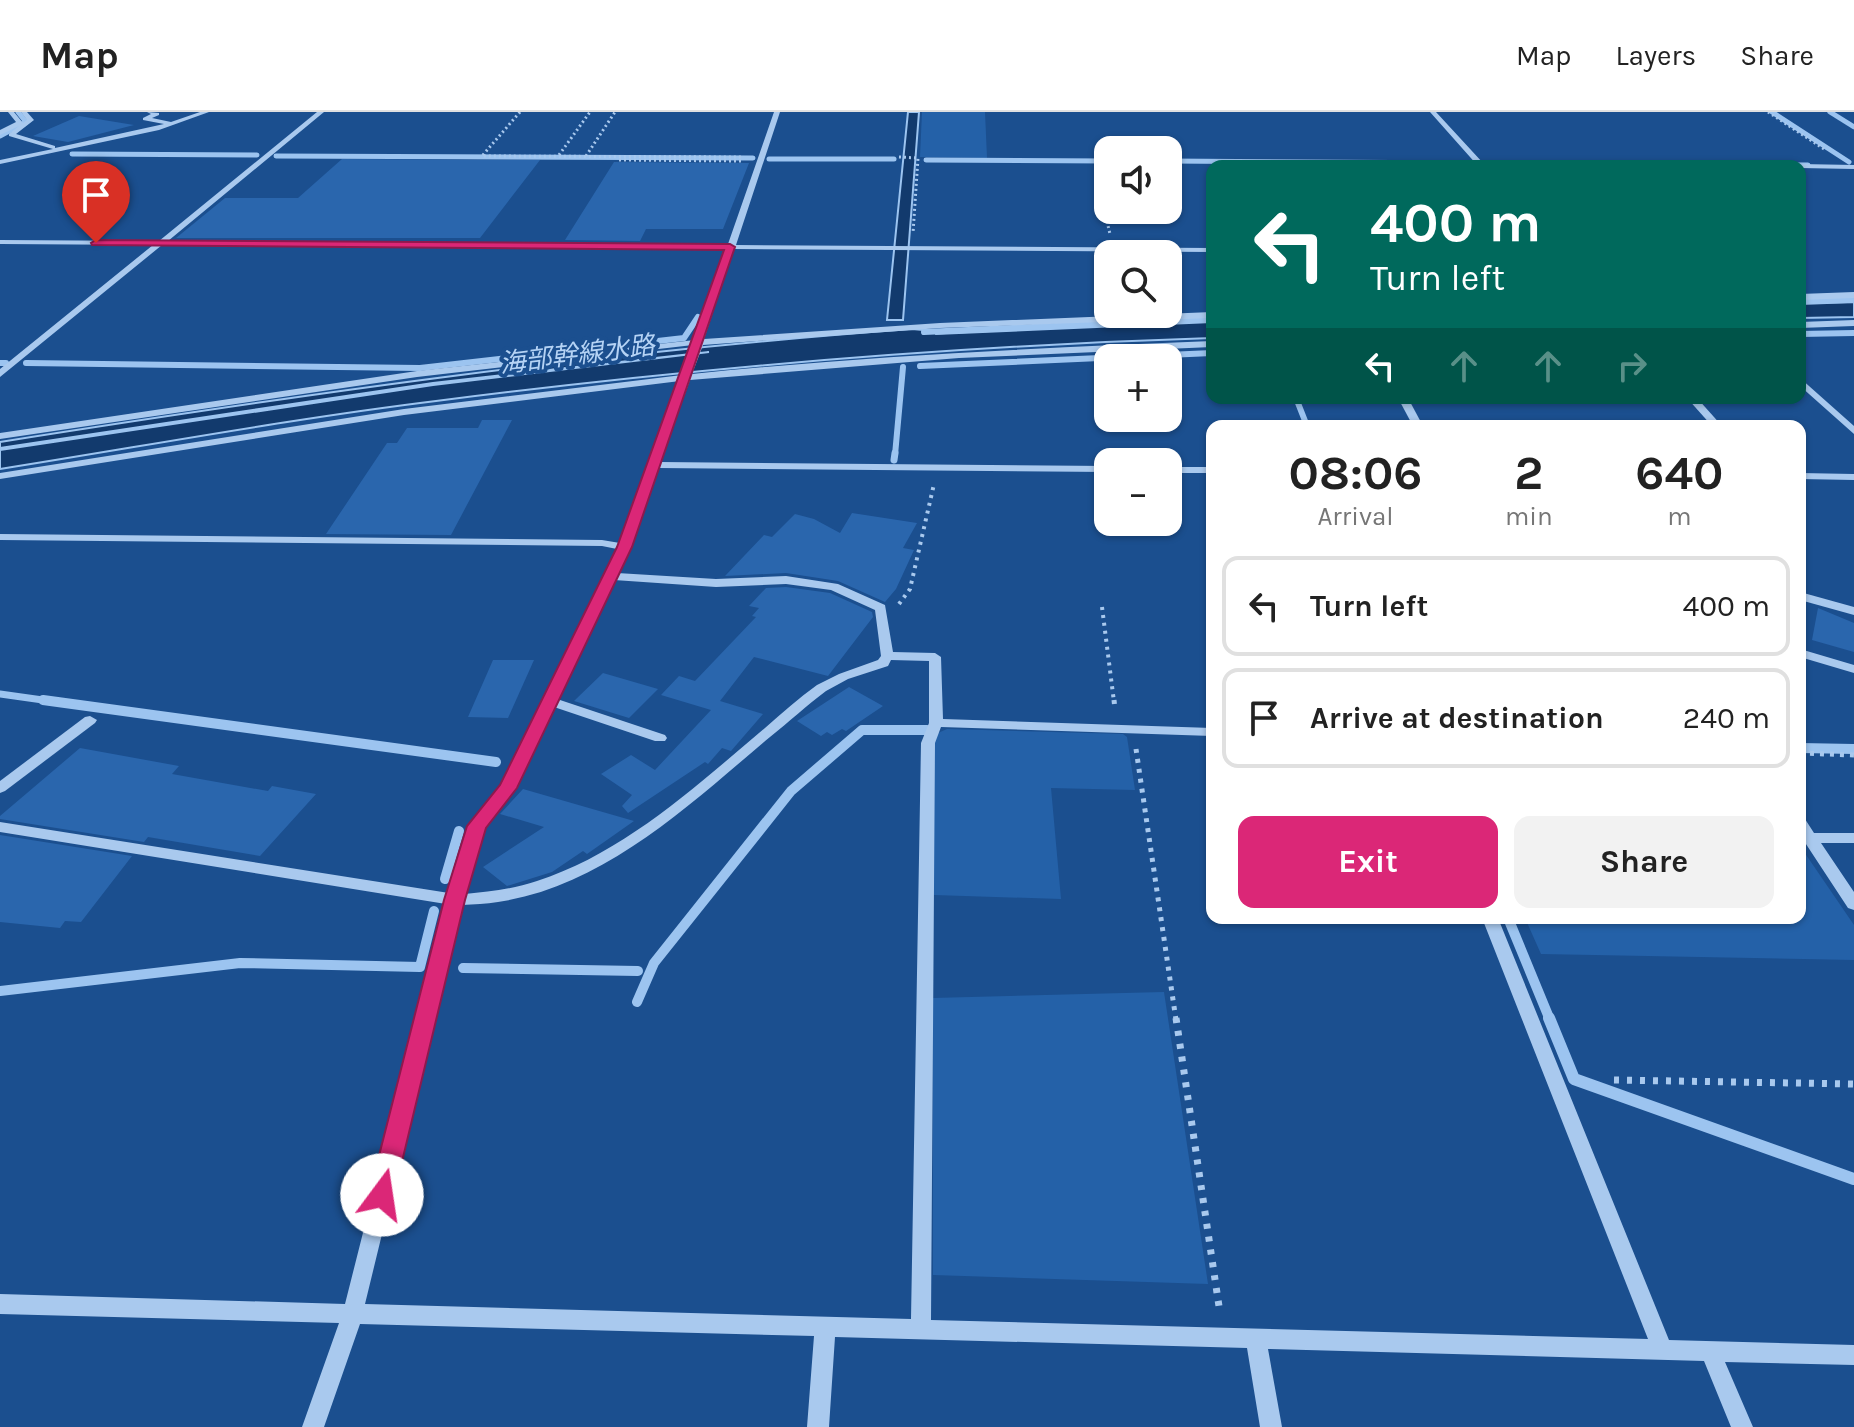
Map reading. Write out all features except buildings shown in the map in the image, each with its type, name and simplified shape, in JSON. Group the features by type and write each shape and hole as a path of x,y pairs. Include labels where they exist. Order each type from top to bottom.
{"street":[{"path":"24,112 31,120 11,135 56,148"},
{"path":"150,112 157,114 145,119 172,124"},
{"path":"0,162 56,148 105,141 206,112"},
{"path":"0,374 321,112"},
{"path":"313,1427 353,1313 455,900 477,826 508,788 624,547 777,112"},
{"path":"1433,112 1476,160"},
{"path":"0,117 12,115 20,123 0,133"},
{"path":"1806,166 1853,167"},
{"path":"0,242 1094,250"},
{"path":"1182,250 1206,250"},
{"path":"1806,297 1854,295"},
{"path":"0,436 379,380 698,343 915,326 1206,315"},
{"path":"1806,325 1854,323"},
{"path":"0,476 370,416 683,379 928,357 1206,344"},
{"path":"1806,387 1854,431"},
{"path":"1697,404 1712,420"},
{"path":"655,465 1094,469"},
{"path":"1182,470 1206,470"},
{"path":"1806,476 1854,477"},
{"path":"0,537 602,543 624,547"},
{"path":"0,827 455,900 484,900 527,892 569,876 669,815 831,682 883,663 887,656 881,608 834,587 786,580 716,583 610,576"},
{"path":"1806,598 1854,611"},
{"path":"1806,655 1854,669"},
{"path":"887,656 935,657 936,723 928,743 921,1329"},
{"path":"550,701 660,738"},
{"path":"0,788 90,720"},
{"path":"936,723 1206,732"},
{"path":"1806,833 1854,904"},
{"path":"1809,838 1854,838"},
{"path":"1492,924 1662,1349"},
{"path":"0,1304 1854,1355"},
{"path":"818,1427 825,1327"},
{"path":"1256,1338 1271,1427"},
{"path":"1710,1351 1742,1427"}],"path":[{"path":"520,112 482,156 759,159"},
{"path":"558,156 590,112"},
{"path":"585,156 615,112"},
{"path":"1768,112 1853,167"},
{"path":"900,157 916,157 911,248"},
{"path":"619,160 759,159"},
{"path":"881,608 898,604 910,589 938,467"},
{"path":"1102,607 1125,730 1223,1337"},
{"path":"1806,753 1854,755"},
{"path":"1614,1080 1854,1084"}],"shaded area":[{"path":"908,112 919,112 903,320 887,320"},
{"path":"922,112 985,112 987,158 920,157"},
{"path":"1854,302 1854,317 1806,318 1806,304"},
{"path":"1206,322 1206,338 920,353 630,378 327,416 0,469 0,450 433,385 709,352 433,383 0,448 0,442 114,424 341,391 683,349 912,329 935,331 936,334 1094,327 1182,328 1182,323"},
{"path":"947,729 1123,734 1127,737 1135,790 1051,788 1061,899 934,895 934,742 938,733"},
{"path":"1806,855 1854,925 1854,960 1541,954 1528,924 1806,924"},
{"path":"1164,992 1208,1284 933,1275 933,998"}],"waterway":[{"path":"0,136 26,122 18,112"},
{"path":"1772,112 1849,162"},
{"path":"1830,112 1854,127"},
{"path":"72,154 257,155"},
{"path":"276,156 753,158"},
{"path":"769,159 894,159"},
{"path":"926,160 1094,161"},
{"path":"1182,161 1206,161"},
{"path":"1806,301 1854,300"},
{"name":"海部幹線水路","path":"26,363 420,368 684,338 698,317"},
{"path":"924,332 1206,319"},
{"path":"1806,334 1854,333"},
{"path":"920,366 1206,353"},
{"path":"0,363 6,363"},
{"path":"895,455 903,367"},
{"path":"1298,404 1305,420"},
{"path":"894,460 895,453"},
{"path":"0,694 57,702"},
{"path":"43,700 496,762"},
{"path":"637,1002 654,963 791,791 862,730 927,730"},
{"path":"1806,748 1854,749"},
{"path":"445,879 459,831"},
{"path":"0,991 240,963 420,967 434,911"},
{"path":"1510,924 1550,1020"},
{"path":"463,968 638,971"},
{"path":"1549,1018 1574,1079 1854,1179"}],"route":[{"path":"96,243 730,247 699,342 624,547 508,788 477,826 455,900 382,1195"}]}
